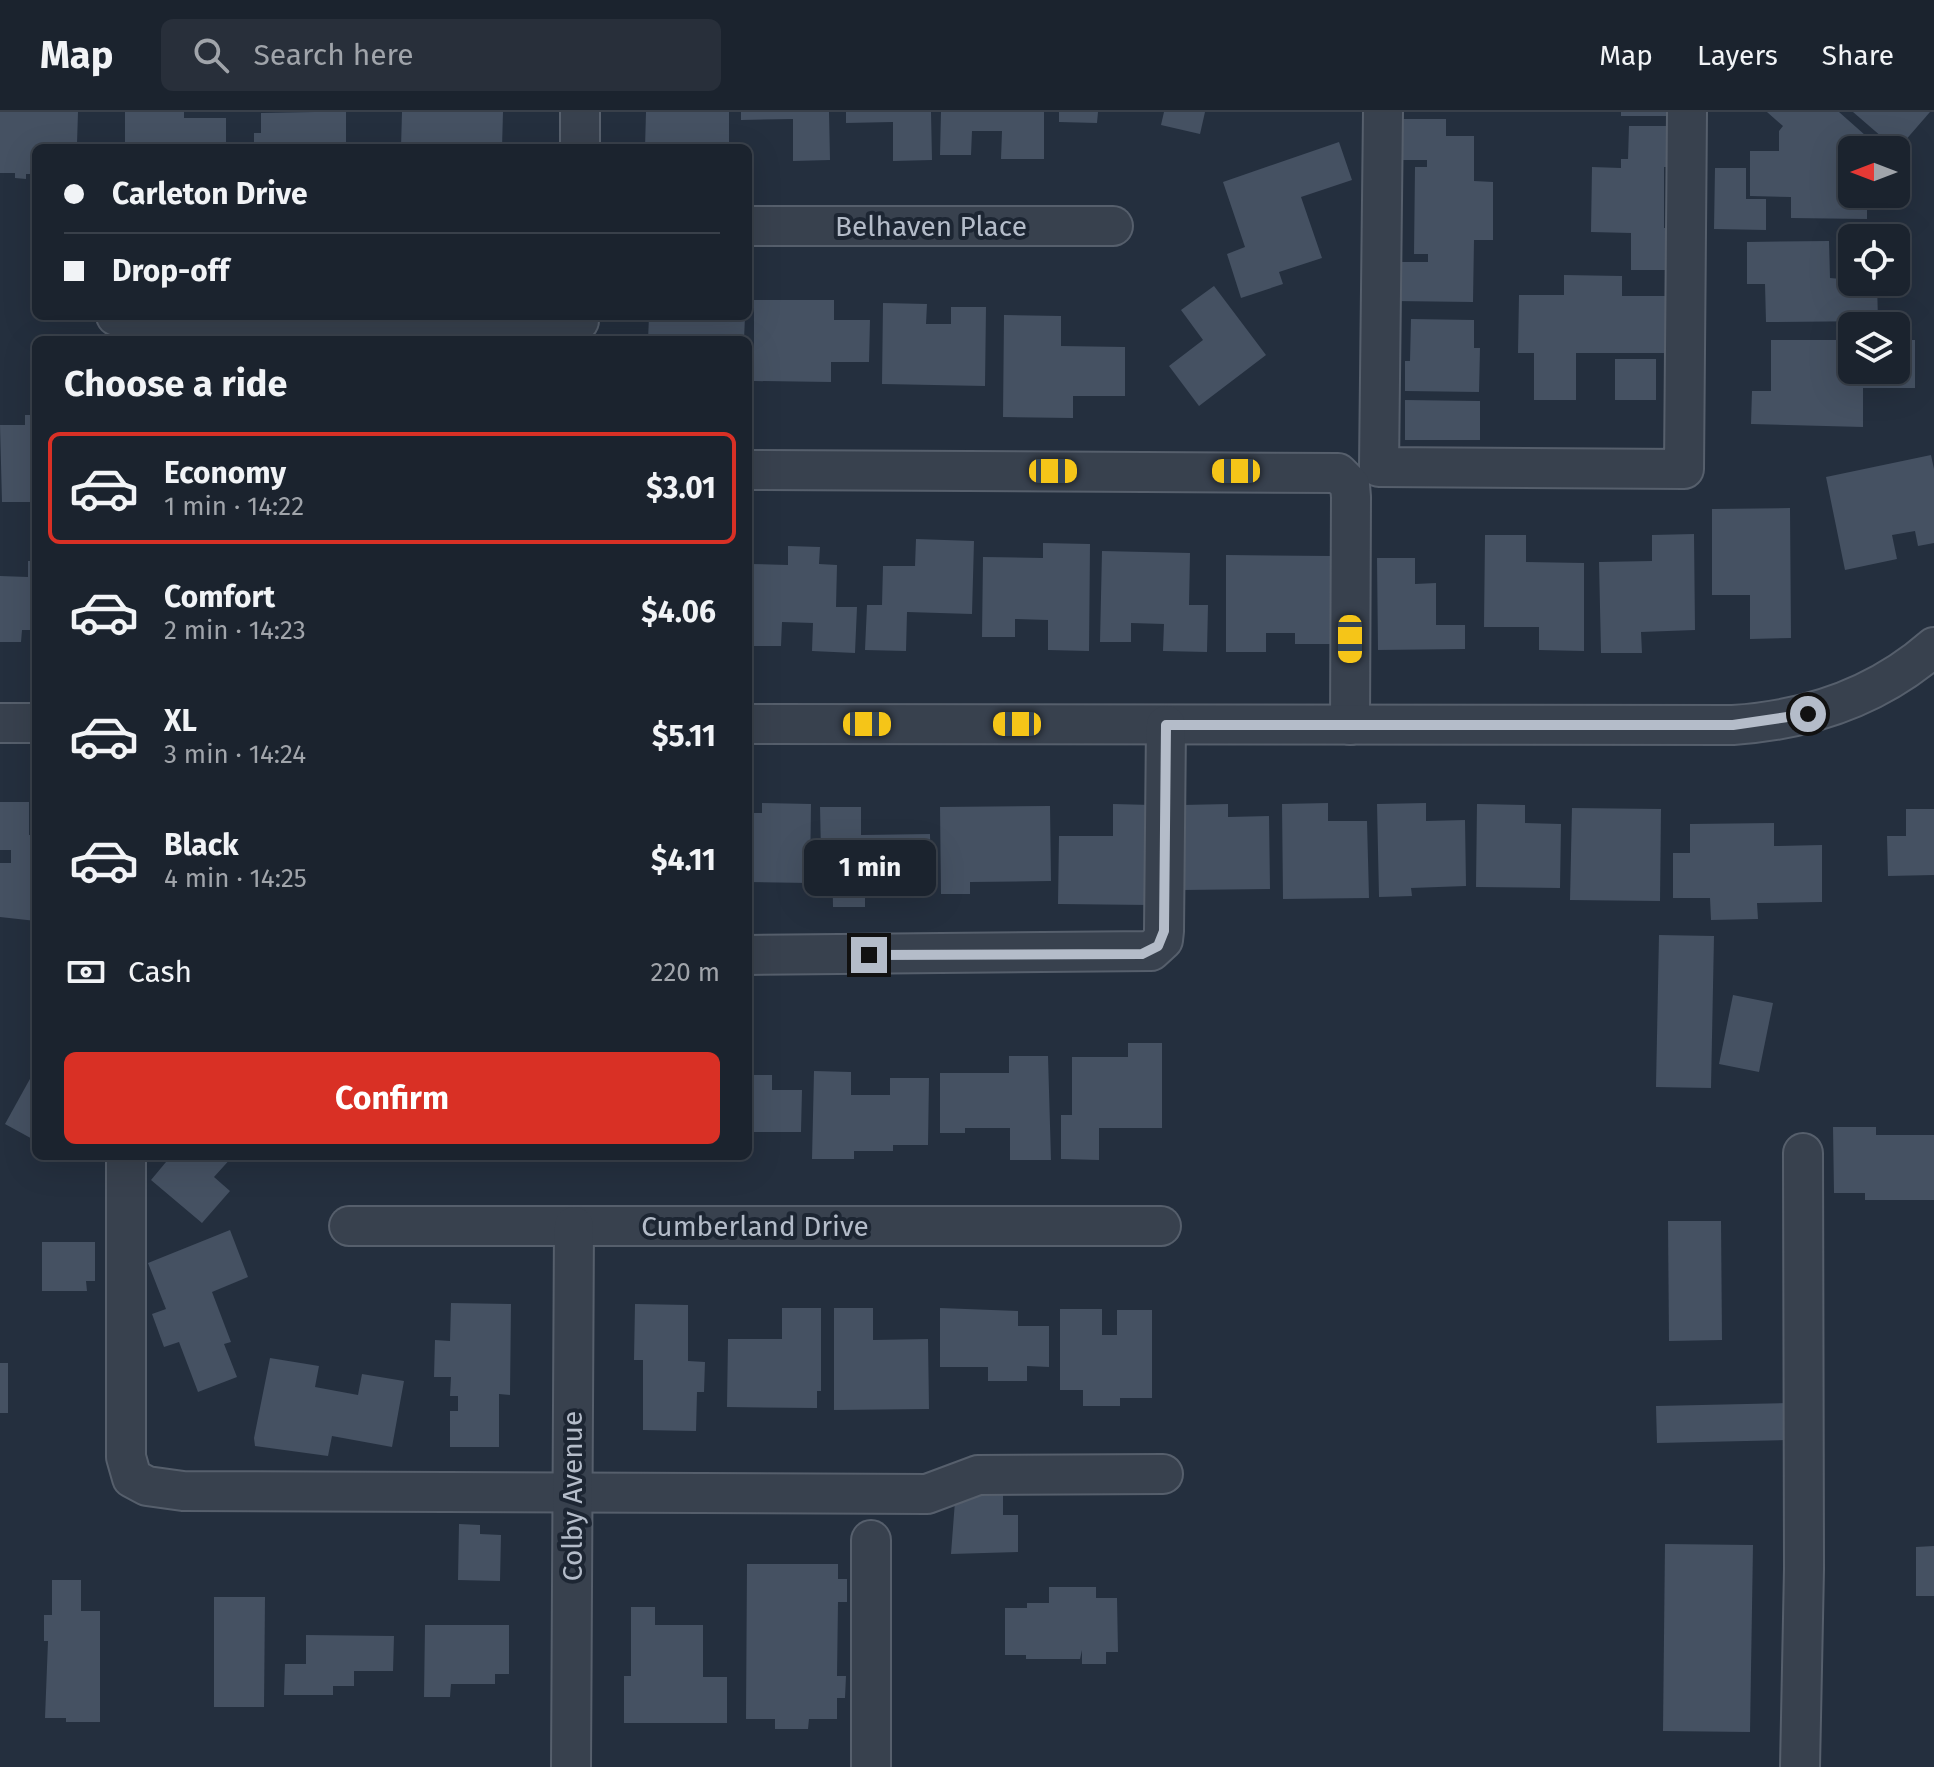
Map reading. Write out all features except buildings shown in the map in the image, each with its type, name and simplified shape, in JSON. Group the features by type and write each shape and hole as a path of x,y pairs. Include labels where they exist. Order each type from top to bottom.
{"street":[{"path":"580,112 580,144"},
{"path":"1383,112 1379,467 1684,469 1687,112"},
{"name":"Belhaven Place","path":"752,226 1113,226"},
{"path":"137,320 579,326"},
{"path":"752,470 1338,473 1350,485 1351,497 1350,725"},
{"path":"752,724 1759,723 1808,714 1854,698 1899,673 1934,647"},
{"path":"0,723 32,723"},
{"path":"752,955 1151,951 1163,940 1164,931 1166,725"},
{"path":"1800,1767 1804,1569 1803,1153"},
{"path":"126,1160 126,1457 132,1478 147,1486 183,1491 927,1494 978,1475 1163,1474"},
{"name":"Cumberland Drive","path":"349,1226 1161,1226"},
{"name":"Colby Avenue","path":"571,1767 574,1226"},
{"path":"871,1540 871,1767"}],"route":[{"path":"869,955 1142,954 1158,946 1163,940 1164,931 1166,725 1733,725 1808,714"}]}
